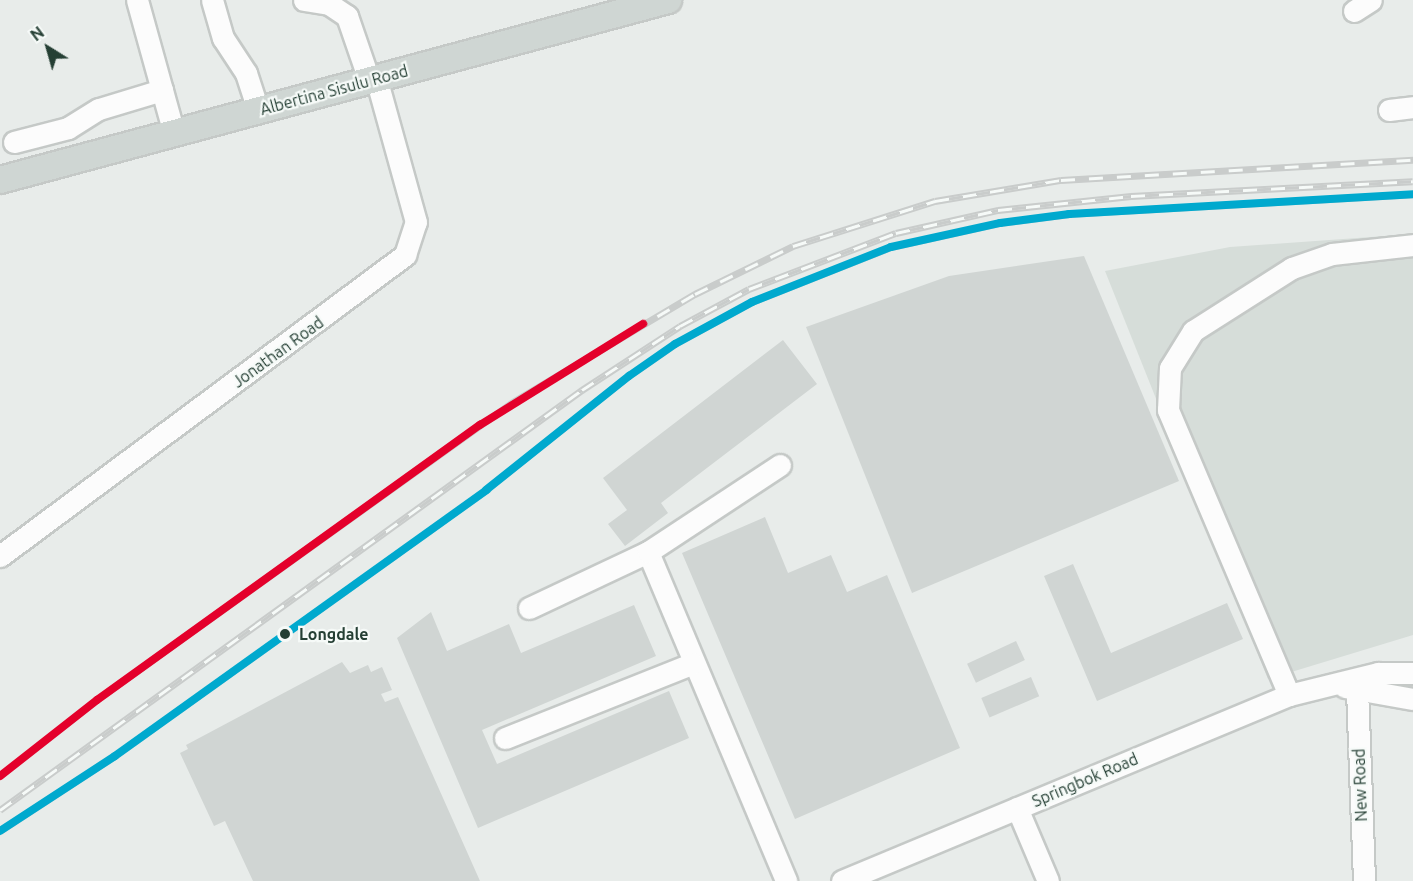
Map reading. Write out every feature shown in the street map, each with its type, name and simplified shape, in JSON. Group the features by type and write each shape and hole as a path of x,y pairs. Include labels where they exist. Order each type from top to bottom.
{"main road":[{"name":"Albertina Sisulu Road","path":"0,180 668,0"}],"street":[{"path":"137,0 174,133"},
{"path":"212,0 222,38 246,73 258,110"},
{"name":"Jonathan Road","path":"0,556 405,255 416,222 372,79 347,16 330,4 304,0"},
{"path":"14,142 68,128 99,109 162,90"},
{"path":"1389,110 1413,107"},
{"path":"1289,695 1168,410 1170,368 1193,331 1292,268 1332,254 1413,245"},
{"path":"529,608 648,552 780,465"},
{"path":"648,552 786,881"},
{"path":"505,738 693,663"},
{"name":"Springbok Road","path":"842,881 1289,695 1378,673 1413,673"},
{"name":"Springbok Road","path":"1330,684 1413,699"},
{"name":"New Road","path":"1357,689 1364,881"},
{"path":"1017,807 1048,881"}],"shaded area":[{"path":"1413,234 1413,635 1268,679 1105,271 1230,247"}],"building":[{"path":"1084,256 1179,481 912,593 806,327 949,276"},
{"path":"783,340 817,384 661,503 668,513 625,546 608,524 627,510 603,478"},
{"path":"765,517 788,573 831,555 847,592 887,575 960,748 795,819 682,553"},
{"path":"1073,564 1111,653 1227,603 1243,639 1097,701 1044,576"},
{"path":"634,605 656,656 482,730 497,764 669,691 689,738 478,828 397,638 431,612 447,651 509,624 521,653"},
{"path":"1016,641 1025,660 976,683 967,664"},
{"path":"342,662 350,673 368,665 371,672 382,667 392,690 381,694 385,702 398,697 480,881 253,881 225,821 214,826 180,753 188,749 186,745"},
{"path":"1031,677 1039,696 989,717 981,698"}],"railway":[{"path":"0,776 97,700 513,402 695,294 793,246 935,201 1061,180 1413,160"},
{"path":"0,810 582,390 680,326 749,289 896,233 998,210 1131,196 1413,181"},
{"path":"0,831 115,756 486,490 629,376 675,344 752,302 891,247 1000,223 1069,214 1413,194"}],"transit line":[{"path":"0,831 115,756 486,490 629,376 675,344 752,302 891,247 1000,223 1069,214 1413,194"},
{"path":"0,776 97,700 480,425 643,324"}],"place":[{"name":"Longdale","path":"285,634"}]}
